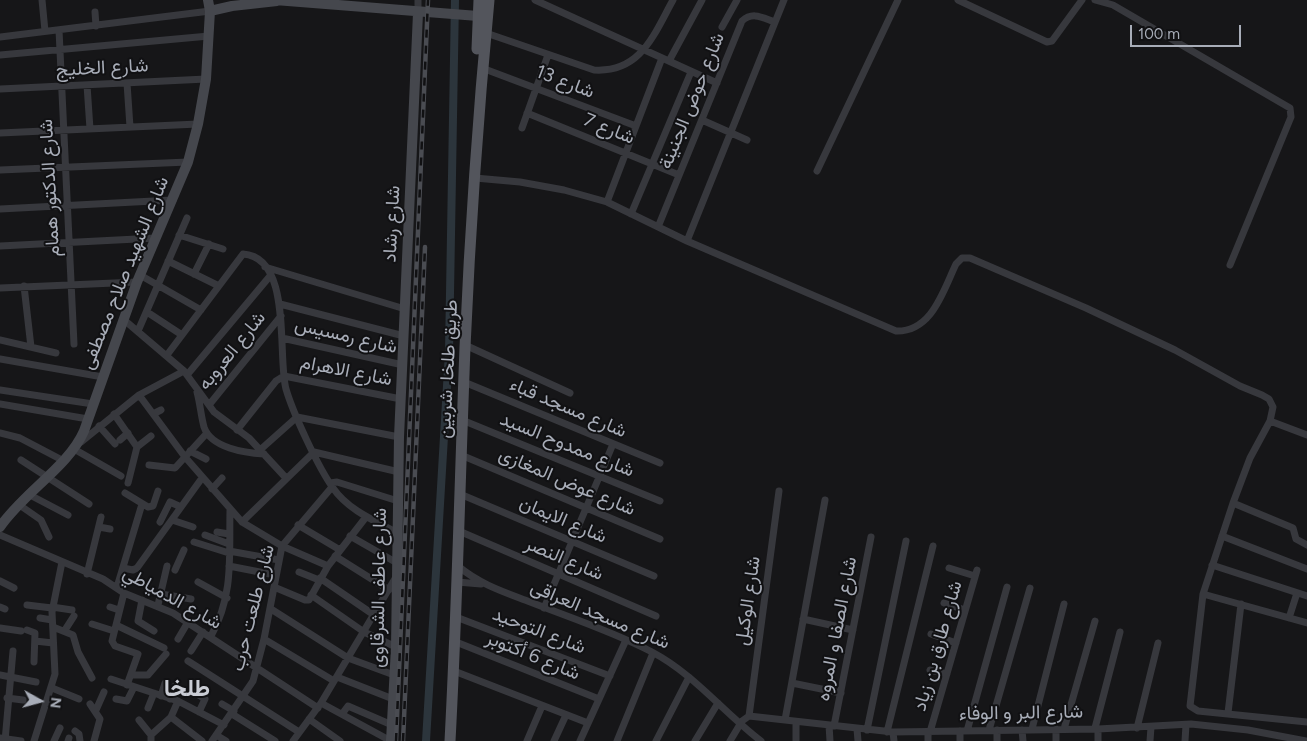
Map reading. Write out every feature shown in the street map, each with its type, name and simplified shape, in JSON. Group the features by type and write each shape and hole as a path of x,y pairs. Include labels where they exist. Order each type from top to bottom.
{"main road":[{"name":"شارع الشهيد صلاح مصطفى","path":"0,527 18,504 76,446 88,419 123,318 188,162 198,124 206,79 210,12 208,0"},
{"path":"210,12 232,6 276,0 353,4 437,15 473,16"},
{"path":"478,115 473,16 480,0"},
{"name":"طريق طلخا, شربين","path":"450,741 456,642 465,345 478,115 489,0"},
{"name":"شارع رشاد","path":"399,437 418,13"},
{"name":"شارع عاطف الشرقاوى","path":"391,741 396,647 399,437"}],"street":[{"path":"42,0 45,32"},
{"path":"418,0 418,13"},
{"path":"535,0 717,83"},
{"path":"486,33 601,70 628,62 645,51 674,0"},
{"path":"607,202 636,126 666,60 702,0"},
{"path":"722,27 737,0"},
{"path":"687,241 784,0"},
{"path":"817,171 898,0"},
{"path":"958,0 1047,42 1052,41 1082,0"},
{"path":"1095,0 1113,5 1290,108 1291,117 1230,265"},
{"path":"94,12 96,26"},
{"path":"0,37 210,12"},
{"name":"شارع حوض الجنينة","path":"658,227 742,21 756,15 775,22"},
{"name":"شارع الدكتور همام","path":"59,30 74,344"},
{"path":"0,55 209,36"},
{"path":"522,128 548,54"},
{"name":"شارع 13","path":"482,68 636,126"},
{"path":"632,214 691,72"},
{"name":"شارع الخليج","path":"0,89 206,79"},
{"path":"127,83 130,127"},
{"path":"87,85 90,129"},
{"name":"شارع 7","path":"527,113 679,174"},
{"path":"702,120 747,140"},
{"path":"0,132 198,124"},
{"path":"0,170 188,162"},
{"path":"475,178 528,183 564,190 607,202 687,241 896,331 907,331 924,322 931,313 956,264 962,258 970,258 1086,308 1174,350 1240,386 1262,395 1269,400 1273,407 1270,421 1250,458 1203,594 1190,706 1198,711 1307,722"},
{"path":"0,209 173,200"},
{"path":"138,331 187,218"},
{"path":"179,235 224,248"},
{"path":"0,246 156,238"},
{"path":"194,274 209,244"},
{"path":"168,355 243,254 256,257 270,276 280,304 284,376 287,393 314,452 331,485 344,500 366,517 398,533"},
{"path":"168,261 219,286"},
{"path":"265,267 405,310"},
{"path":"121,476 76,446 139,395 186,373 270,276"},
{"path":"0,288 139,278 158,285 201,310"},
{"path":"24,286 30,348"},
{"path":"280,304 404,336"},
{"path":"147,312 182,335"},
{"name":"شارع العروبه","path":"209,405 281,316"},
{"path":"123,318 168,355 186,373 221,418 262,452 286,478"},
{"name":"شارع رمسيس","path":"282,338 402,365"},
{"path":"0,340 56,354"},
{"path":"465,345 570,393"},
{"path":"0,360 103,377"},
{"path":"237,430 276,382 284,376"},
{"name":"شارع الاهرام","path":"284,376 401,399"},
{"name":"شارع مسجد قباء","path":"464,382 660,464"},
{"path":"197,388 207,433 216,441 243,452 262,452 297,417"},
{"path":"0,390 93,404"},
{"path":"139,395 188,454 202,478 242,522 282,546 328,566"},
{"path":"0,404 88,419"},
{"path":"153,414 161,410"},
{"path":"114,414 137,447"},
{"path":"297,417 399,437"},
{"name":"شارع ممدوح السيد","path":"462,420 660,501"},
{"path":"1270,421 1307,435"},
{"path":"99,426 118,442 128,433"},
{"path":"0,433 20,438 62,460"},
{"path":"149,465 173,469 207,433"},
{"path":"128,483 137,447 151,436"},
{"path":"544,608 613,444"},
{"path":"314,452 399,472"},
{"path":"242,522 314,452"},
{"path":"188,454 206,459"},
{"name":"شارع عوض المغازى","path":"461,455 660,539"},
{"path":"21,460 89,504"},
{"path":"123,568 133,570 137,568 202,478"},
{"path":"212,489 222,478"},
{"path":"331,485 337,482 398,501"},
{"name":"شارع طلعت حرب","path":"214,738 244,697 256,669 264,639 275,574 282,546 331,485"},
{"path":"125,493 148,507 153,506 158,491"},
{"name":"شارع الوكيل","path":"749,716 779,491"},
{"path":"28,494 68,516"},
{"name":"شارع الايمان","path":"460,494 654,576"},
{"path":"785,720 825,500"},
{"path":"160,522 170,502 181,508"},
{"path":"1233,503 1293,528 1296,539 1307,545"},
{"path":"18,504 41,520 49,537"},
{"path":"117,587 142,504"},
{"path":"210,636 221,617 227,598 230,510"},
{"path":"87,574 101,517"},
{"path":"274,587 306,600 335,556 366,517"},
{"path":"172,520 193,527"},
{"path":"298,525 340,550"},
{"path":"99,527 110,529"},
{"name":"شارع النصر","path":"459,531 656,616"},
{"path":"218,532 229,534"},
{"name":"شارع الدمياطي","path":"0,535 117,587 124,593 158,605 210,636 256,669 319,706 342,714 391,741"},
{"path":"205,535 229,549"},
{"path":"350,536 397,563"},
{"path":"1222,536 1307,569"},
{"name":"شارع الصفا و المروه","path":"830,741 871,537"},
{"path":"867,730 906,541"},
{"path":"194,542 279,560"},
{"path":"894,741 890,732 933,546"},
{"path":"158,605 164,565 177,571 184,550"},
{"path":"335,556 389,590"},
{"path":"34,741 55,674 52,608 62,562"},
{"path":"1212,565 1307,596"},
{"path":"229,566 275,574"},
{"name":"شارع مسجد العراقى","path":"458,566 488,586 653,652 689,677 740,725 761,741"},
{"name":"شارع طارق بن زياد","path":"928,741 929,732 976,573 949,568"},
{"path":"299,572 319,579 374,615"},
{"path":"293,741 336,679 397,575"},
{"path":"0,581 14,588"},
{"path":"198,582 227,598"},
{"name":"شارع مسجد العراقى","path":"458,582 488,586"},
{"path":"960,741 1007,587"},
{"path":"997,741 993,730 1030,588"},
{"path":"116,699 128,700 131,675 138,654 114,646 112,642 124,593"},
{"path":"1290,618 1297,593"},
{"path":"161,594 191,599"},
{"path":"1203,594 1307,623"},
{"path":"311,595 364,632 396,647"},
{"path":"142,600 138,621 154,631"},
{"path":"944,603 965,610"},
{"path":"1032,729 1064,604"},
{"path":"1228,713 1241,604"},
{"path":"27,605 73,613 65,630"},
{"path":"110,607 120,610"},
{"path":"270,609 348,658 394,676"},
{"name":"شارع التوحيد","path":"456,617 610,676"},
{"path":"40,618 65,630 75,638 78,652 92,678"},
{"path":"803,620 853,630"},
{"path":"1064,729 1095,621"},
{"path":"178,639 188,622"},
{"path":"92,624 115,628 165,651 148,675 131,675"},
{"path":"0,628 34,632 34,662"},
{"path":"191,651 203,632"},
{"path":"1098,741 1097,728 1120,632"},
{"path":"931,634 956,643"},
{"path":"264,639 336,679 393,699"},
{"path":"580,741 626,640"},
{"path":"35,641 53,642"},
{"name":"شارع 6 أكتوبر","path":"456,642 599,700"},
{"path":"1137,728 1158,643"},
{"path":"13,650 5,702 3,739 20,741"},
{"path":"617,741 653,652"},
{"path":"188,661 299,732"},
{"path":"930,670 947,674"},
{"path":"454,671 588,723"},
{"path":"0,675 36,682"},
{"path":"656,741 689,677"},
{"path":"111,679 178,701 224,725"},
{"path":"148,708 165,683"},
{"path":"792,683 841,693"},
{"path":"170,699 175,686"},
{"path":"52,688 80,699"},
{"path":"96,710 104,692"},
{"path":"194,692 204,699 199,712"},
{"path":"5,702 23,700"},
{"path":"139,720 151,738 171,717 178,701"},
{"path":"695,741 718,703"},
{"path":"90,704 96,710 101,722 94,741"},
{"path":"222,704 275,741"},
{"path":"342,714 346,707 349,706 392,725"},
{"path":"527,741 542,706"},
{"path":"554,741 566,715"},
{"path":"730,741 740,725 749,716"},
{"name":"شارع البر و الوفاء","path":"749,716 890,732 1137,728 1186,725 1248,730 1306,741"},
{"path":"171,717 202,741"},
{"path":"309,719 340,741"},
{"path":"796,722 796,741"},
{"path":"1185,741 1186,725"},
{"path":"1150,741 1151,727"},
{"path":"54,741 60,728"},
{"path":"857,729 858,741"},
{"path":"1056,729 1056,741"},
{"path":"1022,730 1022,741"},
{"path":"75,731 80,736 80,741"},
{"path":"214,738 226,741"}],"waterway":[{"path":"426,741 449,352 455,0"}],"railway":[{"path":"396,741 428,0"},
{"path":"403,741 425,247"}],"district":[{"name":"طلخا","path":"187,689"}]}
